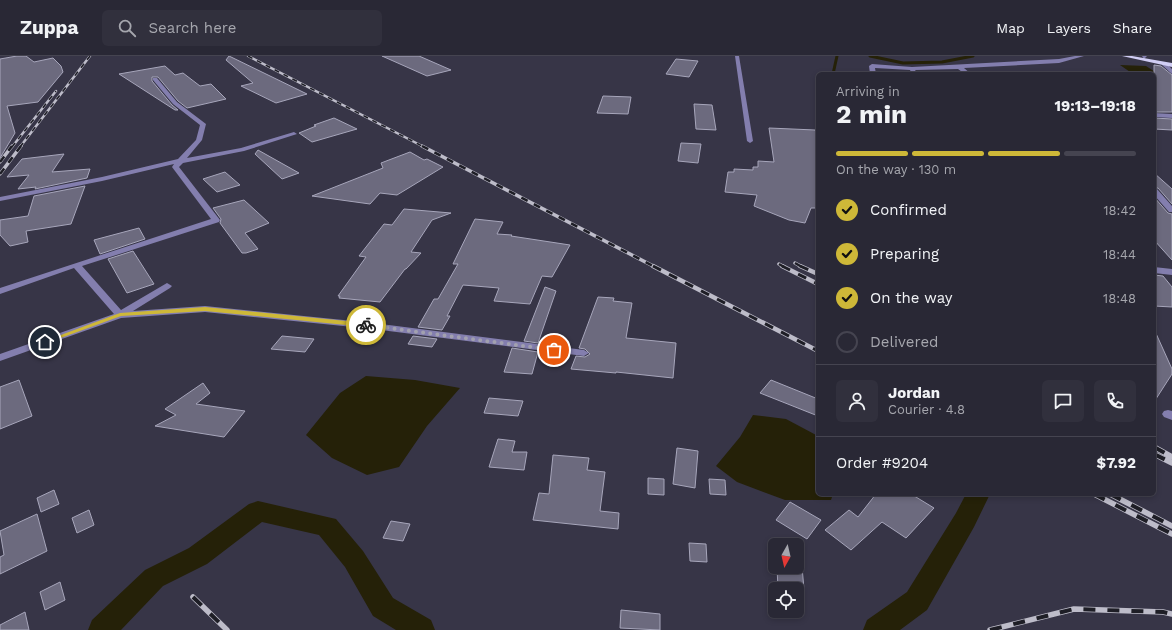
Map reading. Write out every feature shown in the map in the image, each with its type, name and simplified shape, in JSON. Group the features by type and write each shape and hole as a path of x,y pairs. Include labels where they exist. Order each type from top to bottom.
{"main road":[{"path":"1124,56 1172,66"},
{"path":"1143,56 1172,62"}],"street":[{"path":"737,56 750,141"},
{"path":"872,72 872,66 914,72 958,67 1059,61 1082,56"},
{"path":"1164,64 1172,72"},
{"path":"958,67 965,72"},
{"path":"0,291 216,220 175,168 199,140 202,124 176,103 155,79"},
{"path":"1156,115 1172,116"},
{"path":"0,199 102,179 180,161 242,150 294,134"},
{"path":"1156,192 1172,210"},
{"path":"76,265 120,315"},
{"path":"1156,270 1172,272"},
{"path":"0,358 120,315 167,286"},
{"path":"120,315 205,309 374,326 584,354"}],"shaded area":[{"path":"1120,65 1146,66 1155,72 1130,72"},
{"path":"1156,73 1172,83 1156,75"},
{"path":"366,376 415,380 460,388 427,426 399,467 367,475 332,458 306,435 340,393"},
{"path":"753,415 786,419 816,435 816,496 832,496 831,500 785,500 737,482 716,466 740,437"}],"building":[{"path":"26,56 34,62 53,58 61,66 63,72 38,102 7,106 15,133 0,158 0,59"},
{"path":"229,56 307,94 276,103 241,86 253,83 226,60"},
{"path":"382,56 419,56 451,70 427,76"},
{"path":"676,59 698,61 689,77 666,74"},
{"path":"1154,65 1161,66 1172,75 1172,112 1156,112 1156,72 1154,72"},
{"path":"165,66 175,75 183,73 200,86 211,84 226,99 187,108 178,101 158,77 152,77 152,81 178,110 175,110 119,74"},
{"path":"603,96 631,97 628,114 597,113"},
{"path":"694,104 712,105 716,130 696,129"},
{"path":"334,118 357,129 312,142 299,133 316,126 314,125"},
{"path":"1156,118 1172,119 1172,130 1156,129"},
{"path":"769,128 815,130 816,208 811,208 805,223 789,220 754,206 757,195 725,192 728,172 734,172 734,169 753,170 753,167 758,167 758,161 774,162"},
{"path":"681,143 701,144 698,163 678,161"},
{"path":"258,150 299,173 282,179 255,154"},
{"path":"410,152 424,160 427,159 443,167 397,195 380,193 370,204 312,196 383,168 381,163"},
{"path":"64,154 52,172 90,169 87,178 35,189 36,187 18,189 29,175 7,177 22,159"},
{"path":"225,172 240,185 217,192 203,179"},
{"path":"1156,175 1172,189 1172,204 1158,188 1156,188"},
{"path":"85,186 71,224 26,231 28,242 10,246 0,235 0,220 28,216 34,196"},
{"path":"1156,199 1168,213 1172,214 1172,260 1156,242"},
{"path":"244,200 269,223 245,233 258,249 242,253 220,223 221,219 213,208"},
{"path":"404,209 451,213 432,220 411,252 421,253 405,269 380,302 339,298 340,296 338,296 366,257 359,256 384,224 392,225"},
{"path":"475,219 503,222 497,234 512,235 511,236 570,245 552,277 542,276 530,304 494,301 499,288 463,285 447,316 450,316 442,330 418,327 434,299 438,299 458,264 453,264"},
{"path":"139,228 145,239 100,254 94,240"},
{"path":"133,251 154,284 127,293 108,259"},
{"path":"1156,275 1163,276 1172,287 1172,307 1156,306"},
{"path":"545,287 556,291 538,343 524,341"},
{"path":"598,297 614,298 613,301 632,303 626,338 676,343 673,378 571,369 576,356 585,357 590,354 585,349 579,348"},
{"path":"1156,333 1172,369 1172,374 1156,399"},
{"path":"282,336 314,339 305,352 271,349"},
{"path":"413,336 437,339 432,347 408,344"},
{"path":"512,348 538,352 532,374 504,372"},
{"path":"19,380 32,416 0,429 0,387"},
{"path":"771,380 816,398 816,415 760,393"},
{"path":"203,383 210,393 196,404 245,411 224,437 155,426 176,415 165,409"},
{"path":"489,398 523,401 518,416 484,413"},
{"path":"498,439 515,441 512,452 527,452 524,470 489,467"},
{"path":"677,448 698,451 695,488 673,484"},
{"path":"553,455 589,458 587,470 605,472 600,511 619,513 618,529 533,520 539,493 549,494"},
{"path":"648,478 664,479 664,495 648,494"},
{"path":"709,479 725,480 726,495 710,494"},
{"path":"54,490 59,504 41,512 37,498"},
{"path":"874,496 914,496 934,508 906,538 882,522 851,550 825,530 849,510 858,517"},
{"path":"790,502 821,520 807,539 776,520"},
{"path":"89,510 94,525 77,533 72,518"},
{"path":"37,514 47,551 0,574 0,557 4,555 0,531"},
{"path":"391,521 410,524 403,541 383,538"},
{"path":"689,543 706,544 707,562 690,561"},
{"path":"777,574 803,574 803,582 778,582"},
{"path":"60,582 65,600 45,610 40,592"},
{"path":"621,610 660,614 660,630 620,628"},
{"path":"25,612 29,630 0,630 0,625"}],"waterway":[{"path":"833,72 837,56"},
{"path":"870,56 903,63 942,62 973,56"},
{"path":"877,630 917,601 965,520 977,496"},
{"path":"102,630 154,578 198,556 258,511 327,526 354,559 383,607 421,630"}],"railway":[{"path":"20,147 90,56"},
{"path":"248,56 424,147"},
{"path":"12,147 56,91"},
{"path":"0,162 12,146"},
{"path":"0,174 21,146"},
{"path":"422,146 655,267"},
{"path":"795,263 801,266"},
{"path":"779,264 784,267"},
{"path":"653,266 816,350"},
{"path":"801,266 816,273"},
{"path":"784,267 816,283"},
{"path":"1156,448 1172,457"},
{"path":"1156,455 1172,463"},
{"path":"1098,496 1172,534"},
{"path":"1114,496 1172,526"},
{"path":"193,597 227,630"},
{"path":"990,630 1074,609 1163,612 1172,614"}],"way so far":[{"path":"366,325 554,350"}],"route":[{"path":"45,342 120,315 205,309 366,325"}]}
